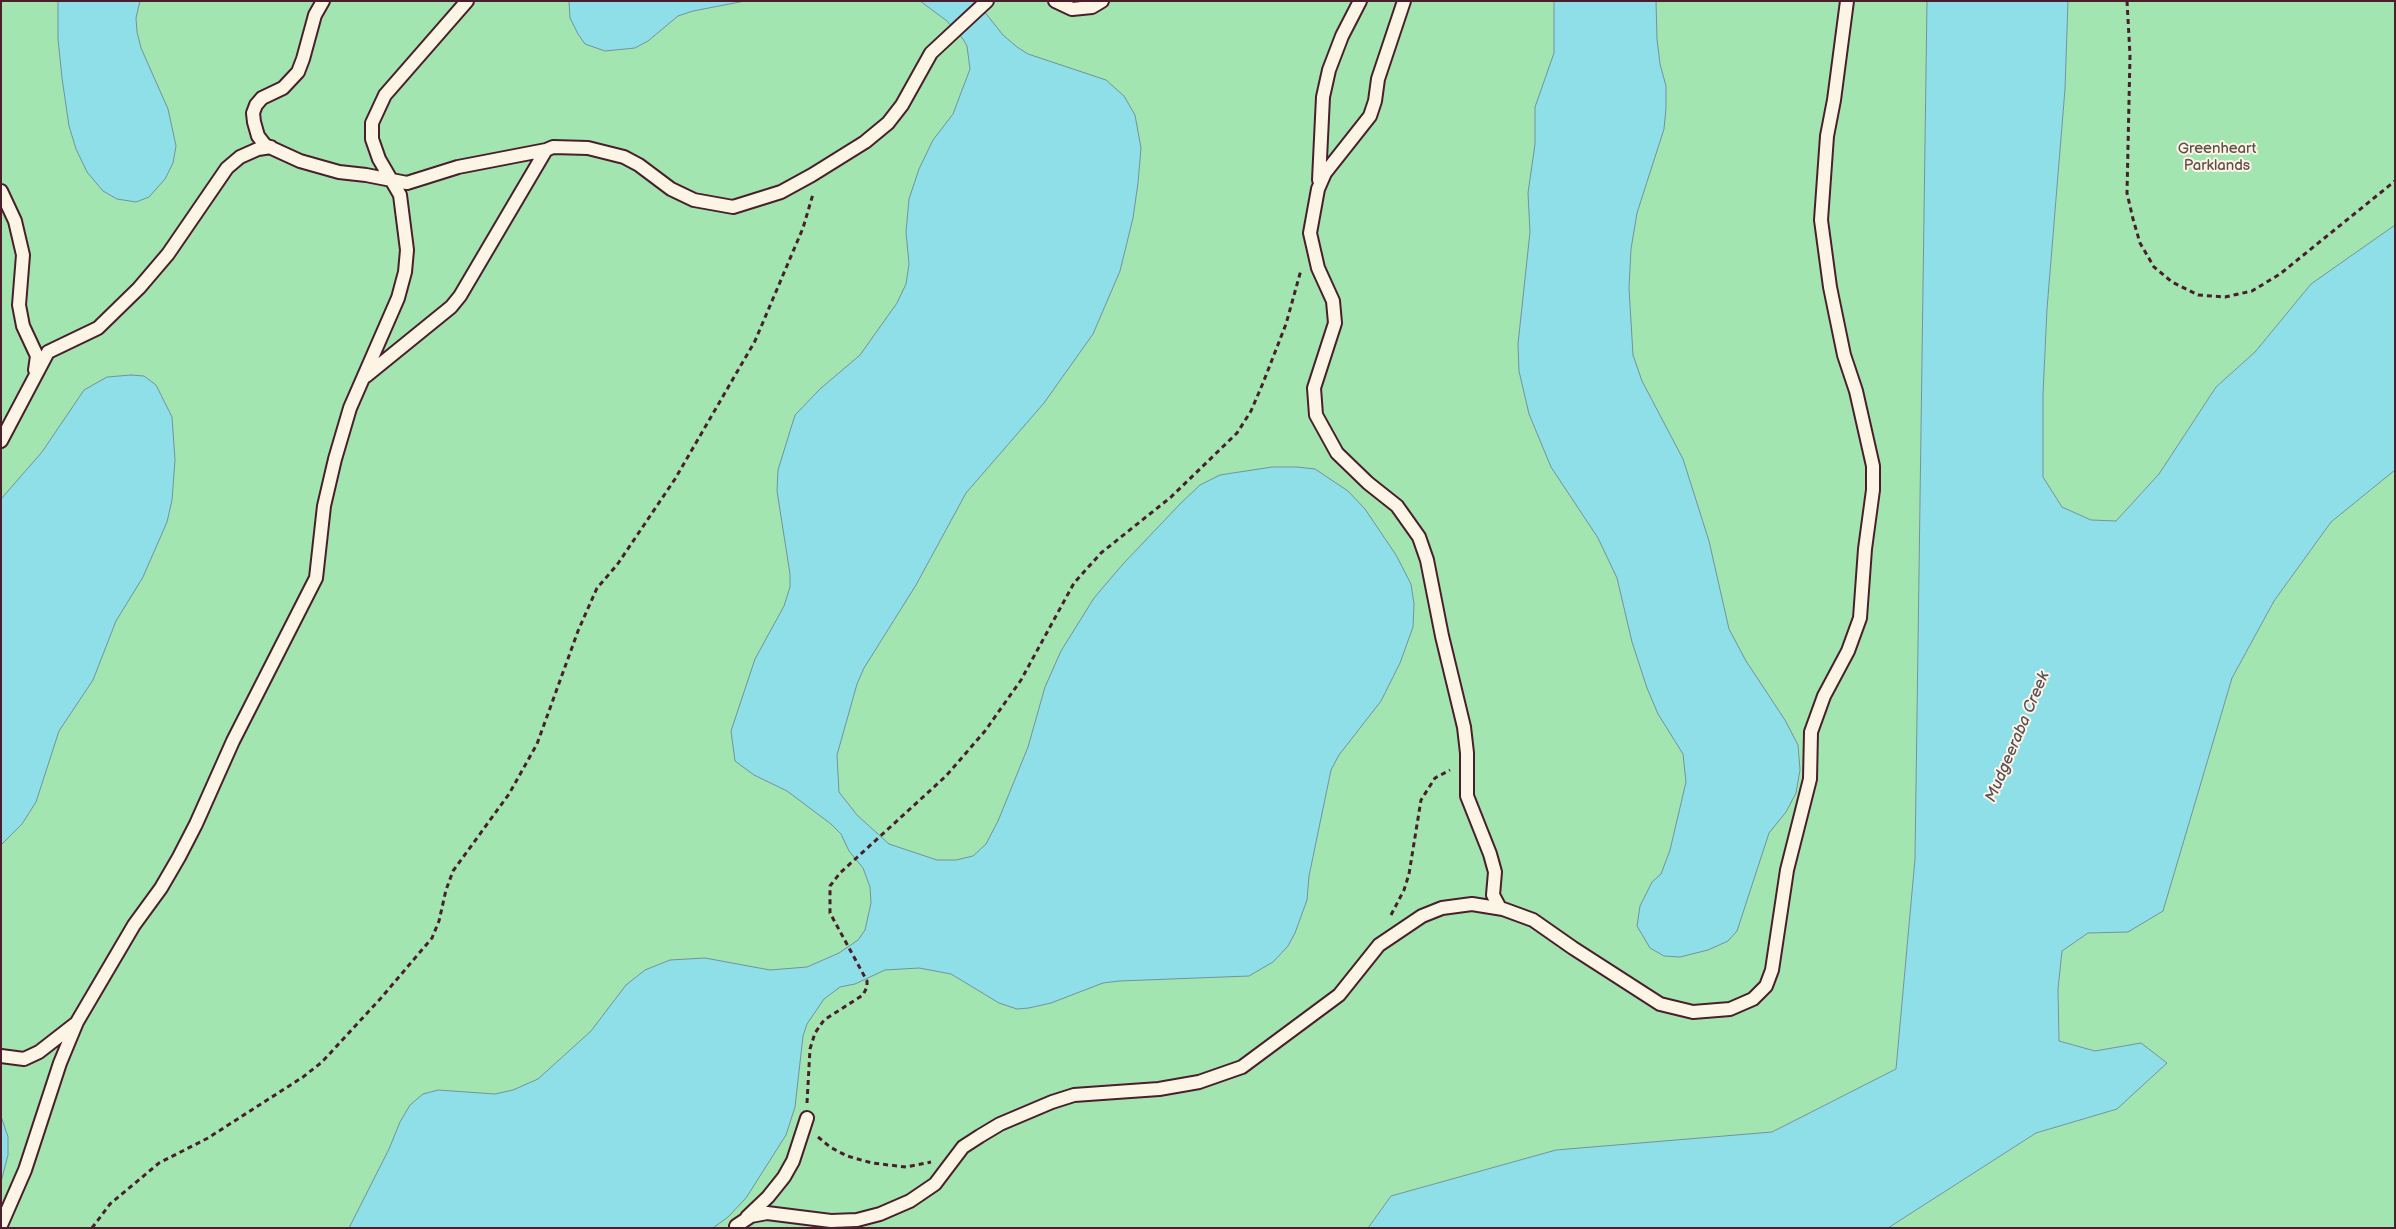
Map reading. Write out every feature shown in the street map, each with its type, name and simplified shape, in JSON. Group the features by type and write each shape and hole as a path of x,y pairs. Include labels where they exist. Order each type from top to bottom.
{"lane":[{"path":"323,1 315,15 298,72 283,88 262,98 253,113 258,136 271,148 300,161 331,170 366,174 407,183 458,167 561,147 588,148 624,157 640,165 671,189 694,200 733,207 781,192 865,142 888,123 902,105 931,53 987,1"},
{"path":"1,1225 26,1170 60,1062 77,1022 134,925 161,888 179,857 233,741 316,578 324,506 350,408 398,298 405,272 407,250 400,195 394,181 379,159 372,139 372,123 379,104 402,73 467,1"},
{"path":"1055,1 1072,9 1082,9 1092,7 1102,1"},
{"path":"1360,1 1342,36 1329,70 1323,97 1318,188 1310,233 1318,268 1333,301 1335,323 1314,388 1316,415 1337,453 1368,483 1398,506 1419,537 1427,560 1442,636 1464,727 1467,796 1490,854 1495,872 1493,895 1500,908"},
{"path":"1318,188 1325,173 1370,116 1375,101 1378,79 1404,1"},
{"path":"734,1227 752,1216 767,1213 831,1221 857,1220 880,1214 910,1201 935,1184 964,1147 1000,1124 1074,1095 1159,1089 1199,1082 1242,1067 1339,995 1379,945 1422,916 1442,908 1472,904 1500,908 1533,920 1660,1004 1693,1012 1730,1010 1753,999 1766,986 1772,970 1787,870 1810,779 1811,732 1824,696 1848,651 1860,618 1865,549 1873,490 1873,466 1856,391 1844,355 1830,287 1821,220 1827,136 1834,100 1847,1"},
{"path":"1,441 48,352 58,345 84,336 98,328 139,288 186,229 227,168 240,157 258,149 271,148"},
{"path":"363,379 451,307 460,296 546,150"},
{"path":"1,191 14,221 23,255 19,305 23,326 37,356 34,372 25,393"},
{"path":"27,334 39,344 58,345"},
{"path":"1,1056 24,1059 39,1052 77,1022"},
{"path":"734,1227 768,1197 784,1176 793,1161 807,1118"}],"path":[{"path":"2127,1 2130,55 2128,193 2132,219 2140,243 2154,267 2172,282 2198,295 2224,297 2252,291 2280,274 2395,181"},
{"path":"92,1228 110,1204 160,1163 208,1138 303,1077 322,1062 381,998 432,938 439,921 446,890 453,872 509,794 537,744 578,631 597,588 617,565 675,478 755,342 803,228 816,179 823,168"},
{"path":"964,1147 930,1162 906,1167 872,1164 847,1156 830,1147 817,1136 807,1118 808,1065 815,1032 824,1020 863,995 867,987 867,981 830,913 830,886 840,873 946,776 985,731 1035,656 1074,583 1101,553 1171,497 1238,433 1251,410 1267,374 1286,324 1302,266"},
{"path":"1390,917 1404,890 1409,874 1418,814 1426,790 1435,778 1447,771 1461,768 1467,764"}],"green space":[{"path":"1,1 1927,1 1915,859 1896,1069 1772,1132 1683,1143 1556,1150 1391,1196 1368,1228 1,1228"},
{"name":"Greenheart Parklands","path":"2068,1 2395,1 2395,225 2311,284 2255,352 2216,387 2159,474 2116,521 2091,520 2062,507 2043,478 2043,394 2047,309 2065,89"},
{"path":"2395,470 2395,1228 1888,1228 2036,1133 2117,1109 2141,1043 2095,1051 2059,1041 2058,989 2062,951 2088,933 2128,932 2201,781 2232,678 2274,601 2331,522"}],"water":[{"path":"58,1 140,1 136,18 137,32 141,48 168,109 176,146 173,163 165,179 149,197 136,202 117,199 103,191 87,172 76,149 69,126 62,78 58,39"},
{"path":"569,1 745,1 693,11 678,16 648,41 635,48 605,51 585,44 570,18"},
{"path":"920,1 976,1 1003,35 1028,54 1106,80 1124,96 1135,115 1141,148 1138,183 1133,218 1120,271 1093,334 1044,403 966,493 916,585 864,668 857,684 837,755 839,792 857,815 889,844 937,860 956,860 973,856 986,844 998,821 1028,747 1045,687 1061,651 1094,598 1123,564 1200,485 1220,475 1272,467 1315,469 1348,491 1365,509 1396,555 1411,584 1414,604 1413,627 1400,663 1381,701 1339,755 1331,770 1309,876 1307,900 1295,933 1288,946 1273,962 1249,976 1103,983 1051,1003 1029,1008 1017,1009 999,1003 951,974 919,968 885,970 855,984 840,987 824,999 807,1024 803,1036 795,1107 786,1135 746,1198 728,1217 713,1228 349,1228 389,1149 400,1122 410,1105 423,1094 438,1090 495,1094 513,1090 538,1079 591,1031 626,985 645,970 670,960 705,958 770,970 807,967 839,953 858,940 865,930 871,903 870,887 863,868 849,851 841,834 831,824 787,791 754,775 735,761 731,731 755,659 784,606 790,587 790,574 777,491 778,470 795,415 820,389 860,355 897,303 906,284 909,264 906,232 909,199 919,169 933,140 953,114 970,69 967,46 963,39 947,21"},
{"path":"1554,1 1656,1 1657,39 1660,64 1666,86 1666,108 1664,129 1637,213 1631,249 1629,288 1633,355 1642,381 1683,459 1709,541 1729,629 1746,661 1785,720 1798,745 1800,770 1796,793 1786,812 1769,833 1737,931 1728,941 1708,950 1680,957 1664,956 1650,948 1637,926 1640,906 1652,882 1661,874 1670,850 1686,782 1683,754 1658,714 1647,688 1632,642 1617,578 1598,538 1551,467 1529,414 1519,371 1518,344 1530,232 1528,193 1535,144 1535,107 1554,53"},
{"name":"Mudgeeraba Creek","path":"1927,1 2068,1 2065,89 2047,309 2043,394 2043,477 2062,507 2091,520 2116,521 2159,474 2216,387 2255,352 2311,284 2395,225 2395,470 2331,522 2274,601 2232,678 2163,911 2128,932 2088,933 2062,951 2058,989 2059,1041 2095,1051 2141,1043 2167,1063 2117,1109 2036,1133 1888,1228 1368,1228 1391,1196 1556,1150 1772,1132 1896,1069 1915,859"},
{"path":"144,376 156,385 172,417 175,460 172,500 167,522 143,577 116,621 93,680 59,731 36,802 22,824 1,845 1,499 42,452 84,390 107,377"},
{"path":"1,1116 8,1137 8,1155 1,1182"}]}
